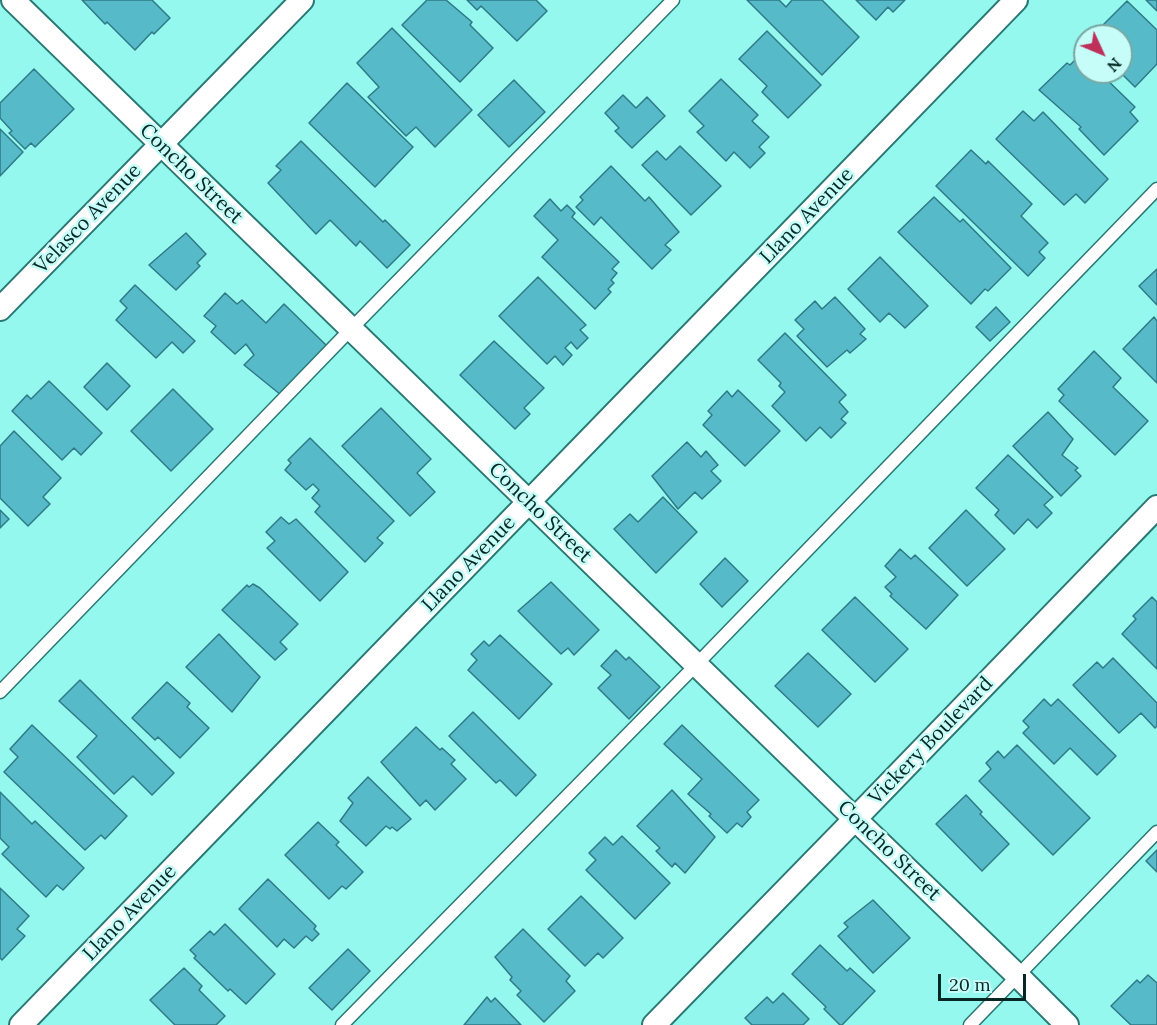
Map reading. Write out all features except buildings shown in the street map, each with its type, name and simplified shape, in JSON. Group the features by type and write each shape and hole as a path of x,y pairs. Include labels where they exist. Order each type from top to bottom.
{"street":[{"name":"Concho Street","path":"13,0 1067,1025"},
{"name":"Velasco Avenue","path":"0,309 302,0"},
{"name":"Llano Avenue","path":"21,1025 1016,0"},
{"name":"Vickery Boulevard","path":"654,1025 1157,507"}],"lane":[{"path":"0,692 673,0"},
{"path":"342,1025 696,665 1157,189"},
{"path":"970,1025 1157,832"}]}
